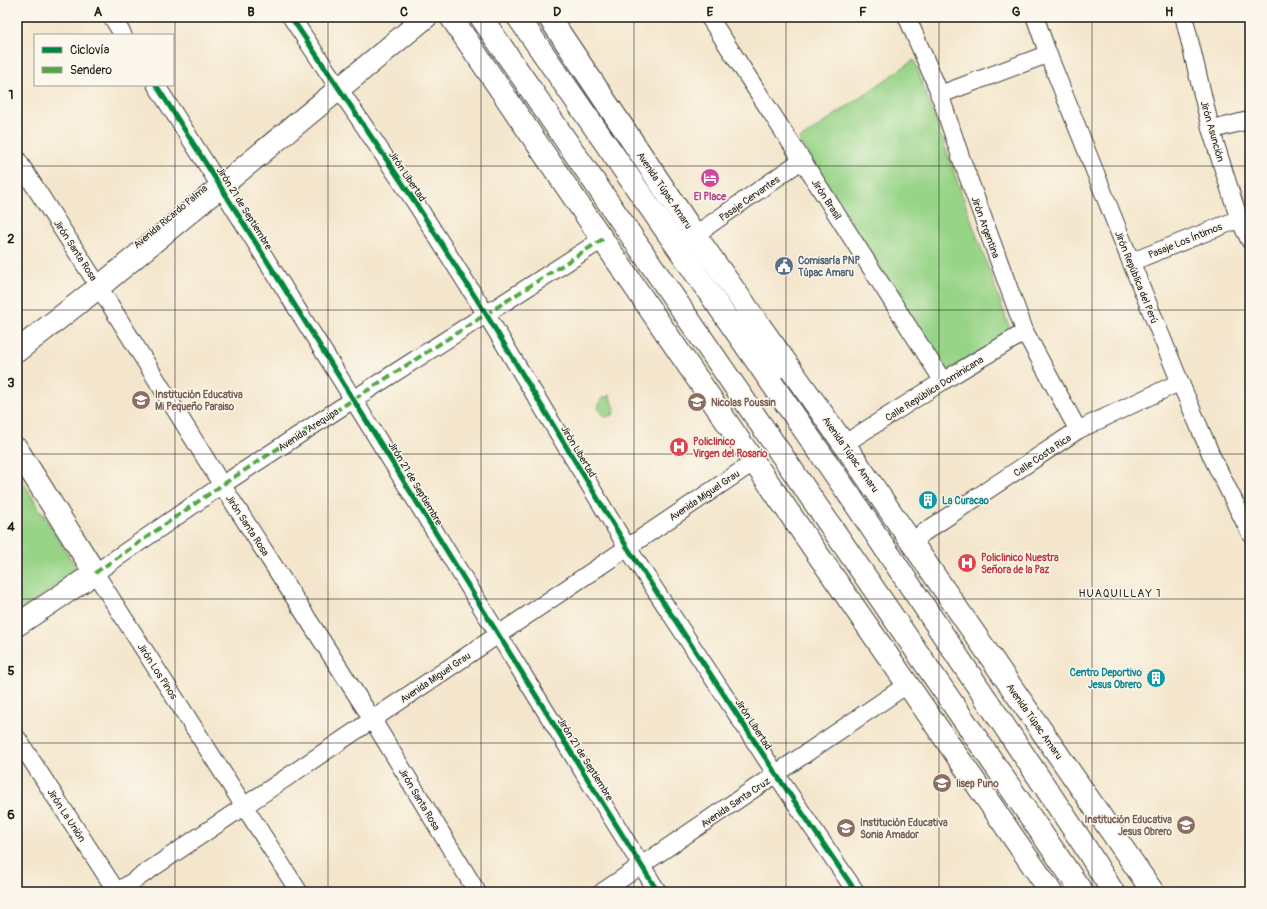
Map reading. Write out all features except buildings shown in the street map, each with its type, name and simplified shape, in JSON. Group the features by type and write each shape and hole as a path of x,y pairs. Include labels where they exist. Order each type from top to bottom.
{"main road":[{"name":"Avenida Ricardo Palma","path":"17,351 99,287 426,17"},
{"path":"451,17 754,462 1051,892"},
{"path":"481,17 1082,892"},
{"path":"518,17 850,496 1082,842 1102,888"},
{"name":"Avenida Túpac Amaru","path":"549,17 695,235 912,541 1153,892"},
{"path":"744,303 763,344 848,479 850,496"},
{"name":"Jirón Los Pinos","path":"17,449 95,573"},
{"name":"Avenida Arequipa","path":"17,625 95,573"}],"street":[{"path":"112,17 123,34"},
{"name":"Jirón Libertad","path":"291,17 415,202 486,314 627,547 776,774 856,892"},
{"name":"Jirón Brasil","path":"709,17 943,381"},
{"name":"Jirón Argentina","path":"907,17 940,94 961,158 1025,332 1078,430"},
{"name":"Jirón República del Perú","path":"1035,17 1048,54 1130,262 1212,457 1250,533"},
{"name":"Jirón Asunción","path":"1184,17 1212,130 1239,219 1250,242"},
{"path":"940,94 1048,54"},
{"name":"Jirón 21 de Septiembre","path":"157,86 354,399 498,635 658,892"},
{"path":"1212,130 1250,120"},
{"name":"Jirón Santa Rosa","path":"17,159 99,287 222,485 372,719 477,892"},
{"name":"Pasaje Cervantes","path":"695,235 802,160"},
{"name":"Pasaje Los Íntimos","path":"1130,262 1239,219"},
{"name":"Avenida Arequipa","path":"95,573 222,485 603,239"},
{"name":"Calle República Dominicana","path":"844,444 943,381 1025,332"},
{"name":"Calle Costa Rica","path":"912,541 1078,430 1180,382"},
{"name":"Avenida Miguel Grau","path":"117,892 754,462"},
{"name":"Jirón Los Pinos","path":"95,573 300,892"},
{"name":"Avenida Santa Cruz","path":"602,892 908,684"},
{"name":"Jirón La Unión","path":"17,738 117,892"}],"green space":[{"path":"914,60 1012,335 946,371 799,140"},
{"path":"610,395 611,401 615,408 613,415 605,417 598,408 601,399"},
{"path":"17,472 78,571 17,613"}],"marked path":[{"path":"95,573 222,485 603,239"}],"cycle path":[{"path":"291,17 415,202 486,314 627,547 776,774 856,892"},
{"path":"157,86 283,286 658,892"}],"place":[{"name":"El Place","path":"710,178"},
{"name":"Comisaría PNP Túpac Amaru","path":"784,266"},
{"name":"Institución Educativa Mi Pequeño Paraiso","path":"141,400"},
{"name":"Nicolas Poussin","path":"697,402"},
{"name":"Policlinico Virgen del Rosario","path":"679,447"},
{"name":"La Curacao","path":"928,500"},
{"name":"Policlinico Nuestra Señora de la Paz","path":"967,563"},
{"name":"Centro Deportivo Jesus Obrero","path":"1156,678"},
{"name":"Iisep Puno","path":"942,783"},
{"name":"Institución Educativa Jesus Obrero","path":"1186,825"},
{"name":"Institución Educativa Sonia Amador","path":"846,828"}],"district":[{"name":"HUAQUILLAY 1","path":"1120,593"}]}
